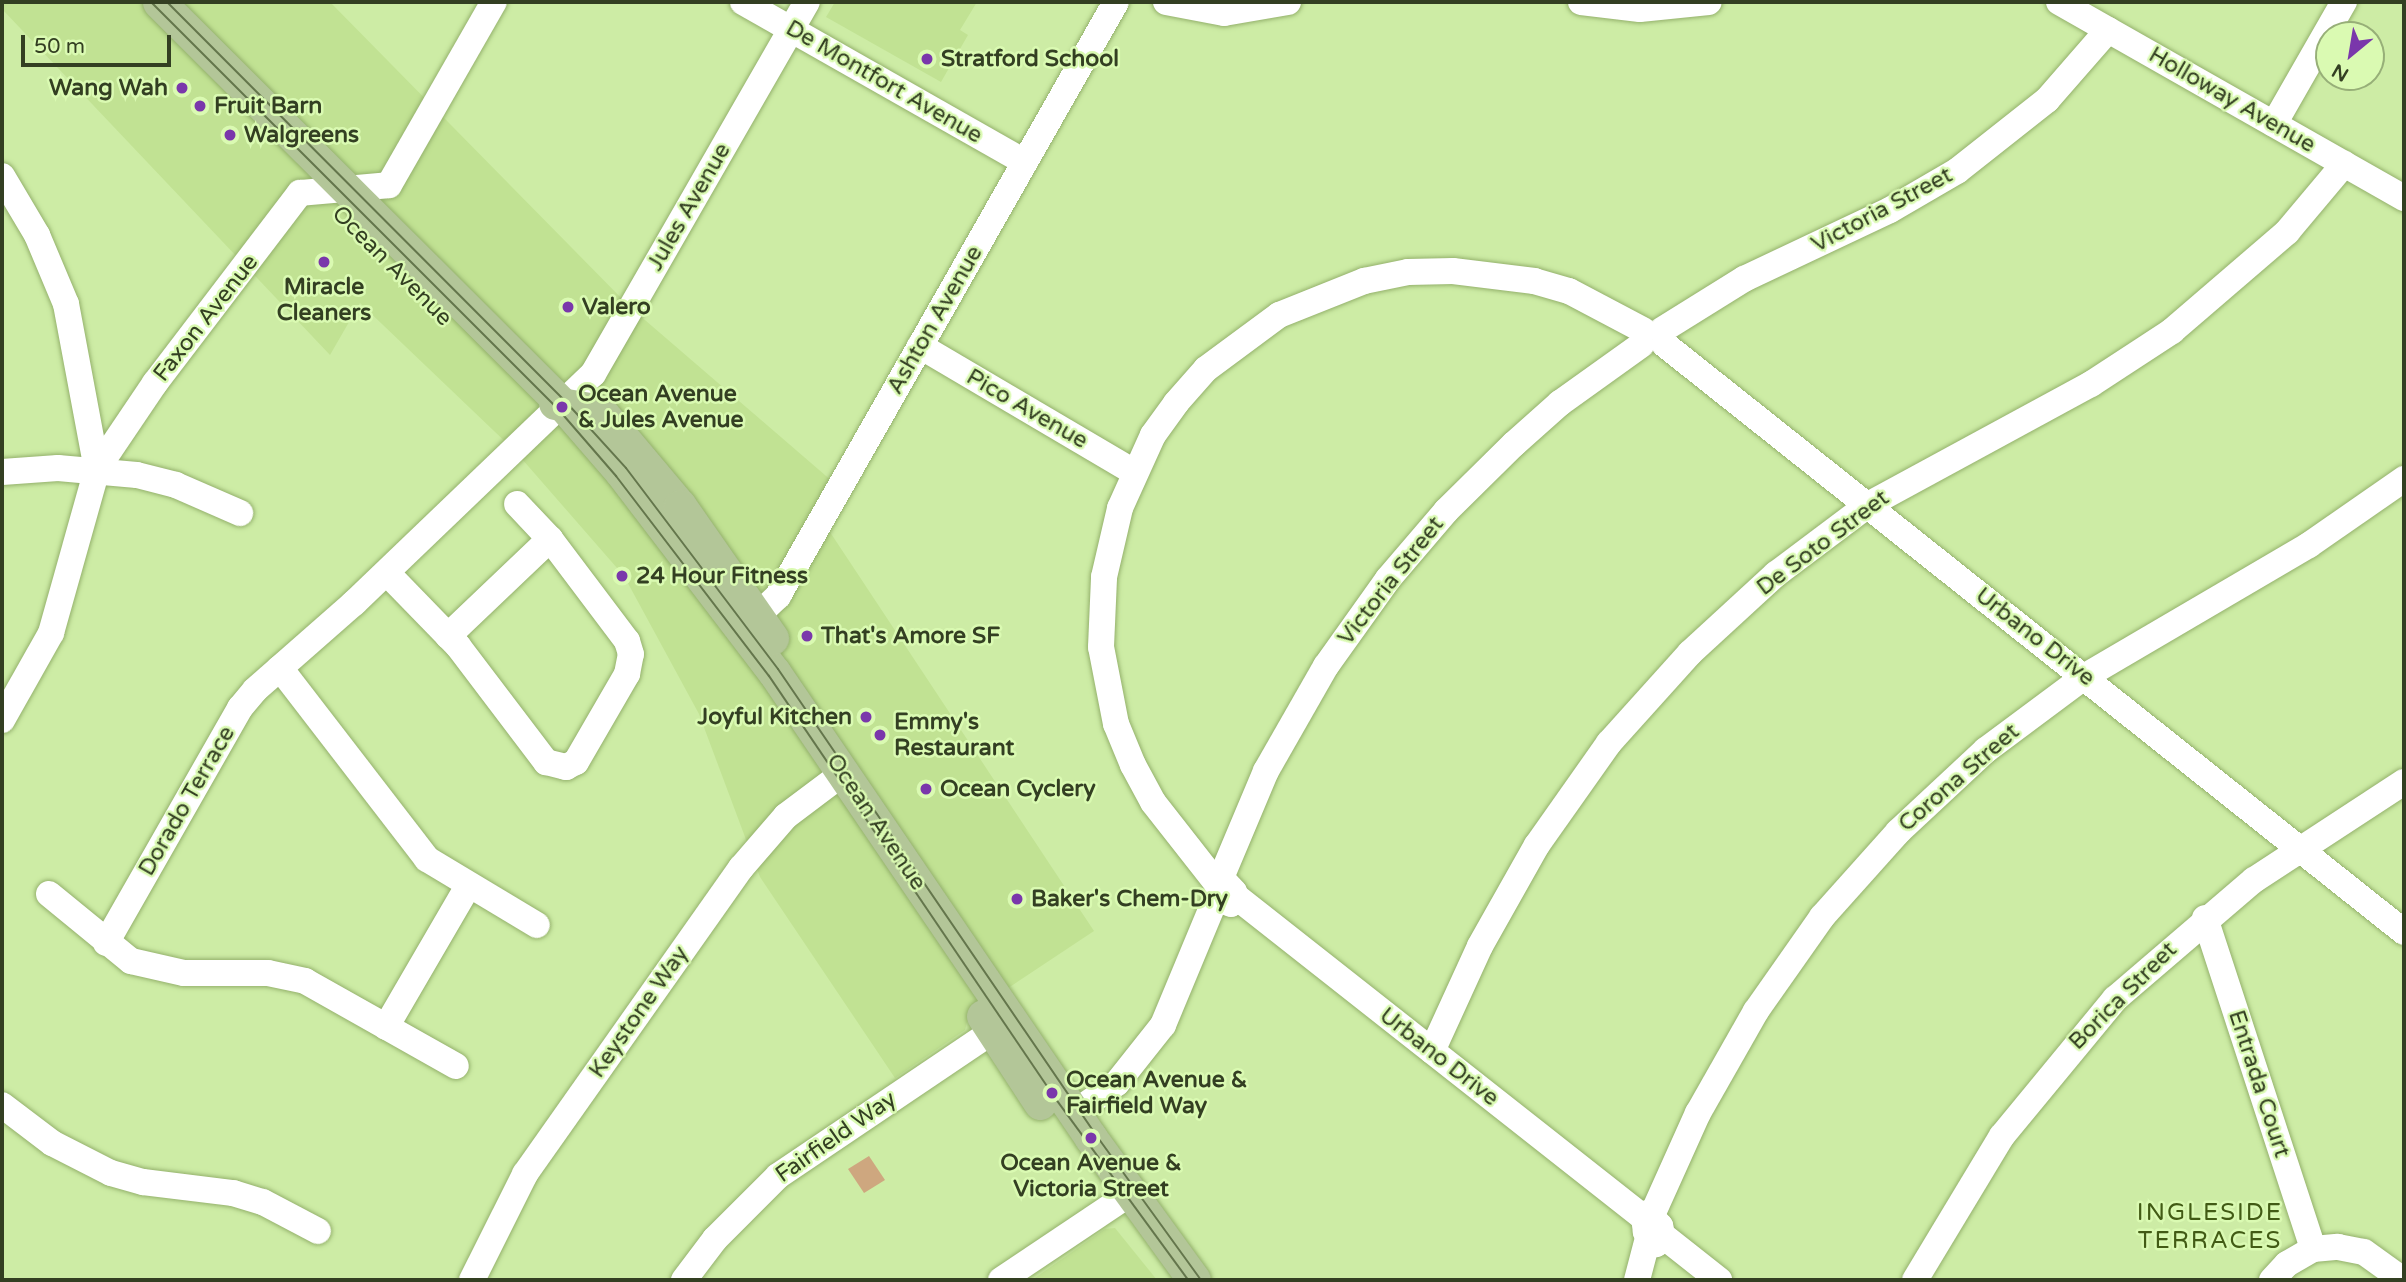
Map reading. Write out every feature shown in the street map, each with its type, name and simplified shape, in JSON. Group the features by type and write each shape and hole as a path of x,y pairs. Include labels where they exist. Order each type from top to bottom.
{"main road":[{"name":"Ocean Avenue","path":"165,3 251,94 332,190 563,405 600,411 680,506 750,623 795,676 800,712 952,933 1001,1025 1074,1113 1195,1280"},
{"name":"Ocean Avenue","path":"1074,1113 1103,1119 1138,1166 1186,1240 1195,1280"}],"street":[{"name":"Faxon Avenue","path":"2,720 51,633 97,469 178,350 246,268 300,193 388,185 494,2"},
{"name":"De Montfort Avenue","path":"743,2 1025,162"},
{"name":"Jules Avenue","path":"563,405 593,374 807,2"},
{"name":"Ashton Avenue","path":"750,623 778,596 1116,2"},
{"path":"1166,2 1224,13 1288,2"},
{"path":"1581,2 1640,9 1709,2"},
{"path":"2274,124 2344,2"},
{"name":"Holloway Avenue","path":"2066,4 2404,198"},
{"name":"Victoria Street","path":"1074,1113 1117,1083 1163,1025 1223,888 1266,771 1326,666 1375,596 1438,519 1560,403 1653,337 1744,279 1890,211 1957,171 2047,100 2108,30"},
{"name":"De Soto Street","path":"1432,1051 1507,894 1609,743 1727,617 1776,574 1868,505 2091,384 2172,331 2287,232 2344,164"},
{"path":"2,176 37,235 66,304 97,469"},
{"name":"Urbano Drive","path":"1720,1280 1223,888 1153,802 1116,724 1105,684 1100,608 1104,577 1134,472 1176,403 1230,348 1279,315 1364,281 1408,272 1497,274 1569,291 1653,337 2404,932"},
{"name":"Pico Avenue","path":"920,346 1134,472"},
{"name":"Dorado Terrace","path":"106,943 240,708 280,668 387,573 563,405"},
{"path":"2,472 97,469 176,485 240,513"},
{"name":"Corona Street","path":"1637,1280 1652,1226 1724,1064 1822,917 1941,790 2084,677 2297,552 2404,479"},
{"path":"387,573 448,635 545,762 556,768 576,762 627,674 631,654 627,641 550,539 517,504"},
{"path":"448,635 550,539"},
{"path":"280,668 414,845 468,886 537,925"},
{"name":"Keystone Way","path":"472,1280 525,1174 741,868 786,816 843,773"},
{"name":"Borica Street","path":"1915,1280 1970,1182 2036,1090 2115,999 2205,918 2299,848 2404,782"},
{"path":"386,1027 468,886"},
{"path":"49,894 131,961 156,970 288,976 456,1066"},
{"name":"Entrada Court","path":"2205,918 2313,1249"},
{"name":"Fairfield Way","path":"684,1280 715,1238 778,1176 1001,1025"},
{"path":"6,1117 111,1173 143,1182 233,1193 263,1202 318,1231"},
{"path":"1001,1280 1130,1193"},
{"path":"2272,1280 2287,1264 2313,1249 2364,1252 2387,1264 2403,1280"}],"shaded area":[{"path":"2,2 330,2 631,308 840,488 822,520 1094,931 969,1014 965,1030 895,1078 760,877 699,714 624,576 515,451 360,303 330,355 2,9"},
{"name":"Stratford School","path":"835,2 977,2 960,30 968,35 941,82 826,17"},
{"path":"869,1156 885,1180 864,1193 848,1169"},
{"path":"1115,1228 1157,1280 1032,1280 1105,1229"}],"tram line":[{"path":"151,2 558,409 616,476 769,676 1055,1098 1188,1280"},
{"path":"167,2 566,402 626,468 778,669 1096,1135 1201,1280"}],"place":[{"name":"Stratford School","path":"927,59"},
{"name":"Wang Wah","path":"182,88"},
{"name":"Fruit Barn","path":"200,106"},
{"name":"Walgreens","path":"230,135"},
{"name":"Miracle Cleaners","path":"324,262"},
{"name":"Valero","path":"568,307"},
{"name":"Ocean Avenue & Jules Avenue","path":"562,407"},
{"name":"24 Hour Fitness","path":"622,576"},
{"name":"That's Amore SF","path":"807,636"},
{"name":"Joyful Kitchen","path":"866,717"},
{"name":"Emmy's Restaurant","path":"880,735"},
{"name":"Ocean Cyclery","path":"926,789"},
{"name":"Baker's Chem-Dry","path":"1017,899"},
{"name":"Ocean Avenue & Fairfield Way","path":"1052,1093"},
{"name":"Ocean Avenue & Victoria Street","path":"1091,1138"}],"district":[{"name":"INGLESIDE TERRACES","path":"2210,1227"}]}
